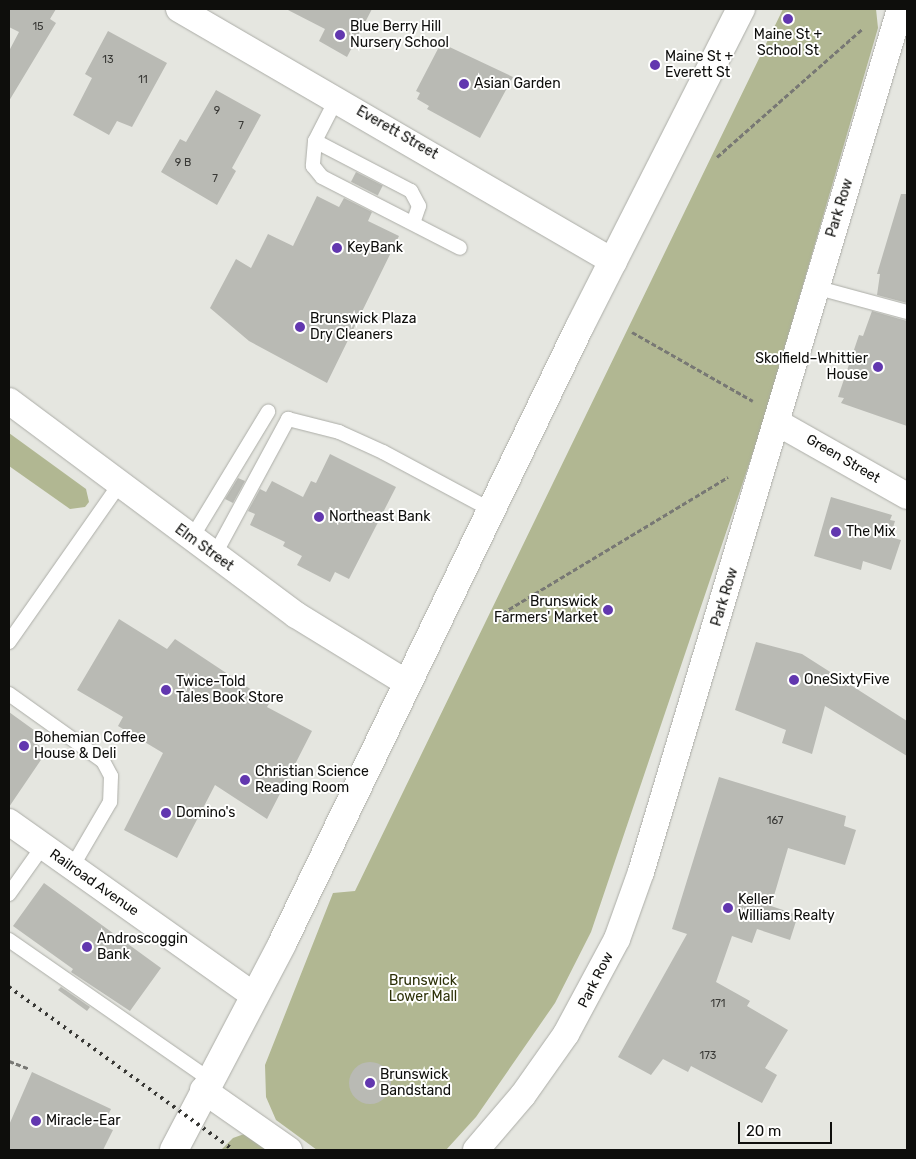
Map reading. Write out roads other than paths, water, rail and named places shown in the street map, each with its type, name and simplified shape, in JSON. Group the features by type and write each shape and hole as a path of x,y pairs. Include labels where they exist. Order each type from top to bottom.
{"main road":[{"path":"174,1150 253,995 282,944 491,510 686,115 737,16"}],"street":[{"name":"Everett Street","path":"179,9 337,98 614,262"},
{"name":"Park Row","path":"476,1150 523,1095 566,1034 617,939 641,872 778,423 815,287 900,9"},
{"name":"Elm Street","path":"9,401 191,539 296,615 407,683"},
{"name":"Green Street","path":"778,423 907,496"},
{"name":"Railroad Avenue","path":"9,822 253,995"},
{"path":"206,1085 289,1150"}],"lane":[{"path":"337,98 315,141 313,166 322,177 460,248"},
{"path":"315,141 412,191 419,206 413,223"},
{"path":"815,287 907,312"},
{"path":"191,539 268,412"},
{"path":"214,556 288,419 339,432 491,510"},
{"path":"9,642 119,485"},
{"path":"9,694 103,761 111,776 110,802 72,867"},
{"path":"9,894 43,846"},
{"path":"9,940 206,1085"}],"railway":[{"path":"9,987 233,1150"}],"place":[{"name":"Maine St + School St","path":"788,19"},
{"name":"Blue Berry Hill Nursery School","path":"340,35"},
{"name":"Maine St + Everett St","path":"655,65"},
{"name":"Asian Garden","path":"464,84"},
{"name":"KeyBank","path":"337,248"},
{"name":"Brunswick Plaza Dry Cleaners","path":"300,327"},
{"name":"Skolfield–Whittier House","path":"878,367"},
{"name":"Northeast Bank","path":"319,517"},
{"name":"The Mix","path":"836,532"},
{"name":"Brunswick Farmers' Market","path":"608,610"},
{"name":"OneSixtyFive","path":"794,680"},
{"name":"Twice-Told Tales Book Store","path":"166,690"},
{"name":"Bohemian Coffee House & Deli","path":"24,746"},
{"name":"Christian Science Reading Room","path":"245,780"},
{"name":"Domino's","path":"166,813"},
{"name":"Keller Williams Realty","path":"728,908"},
{"name":"Androscoggin Bank","path":"87,947"},
{"name":"Brunswick Bandstand","path":"370,1083"},
{"name":"Miracle-Ear","path":"36,1121"}],"park label":[{"name":"Brunswick Lower Mall","path":"423,990"}]}
